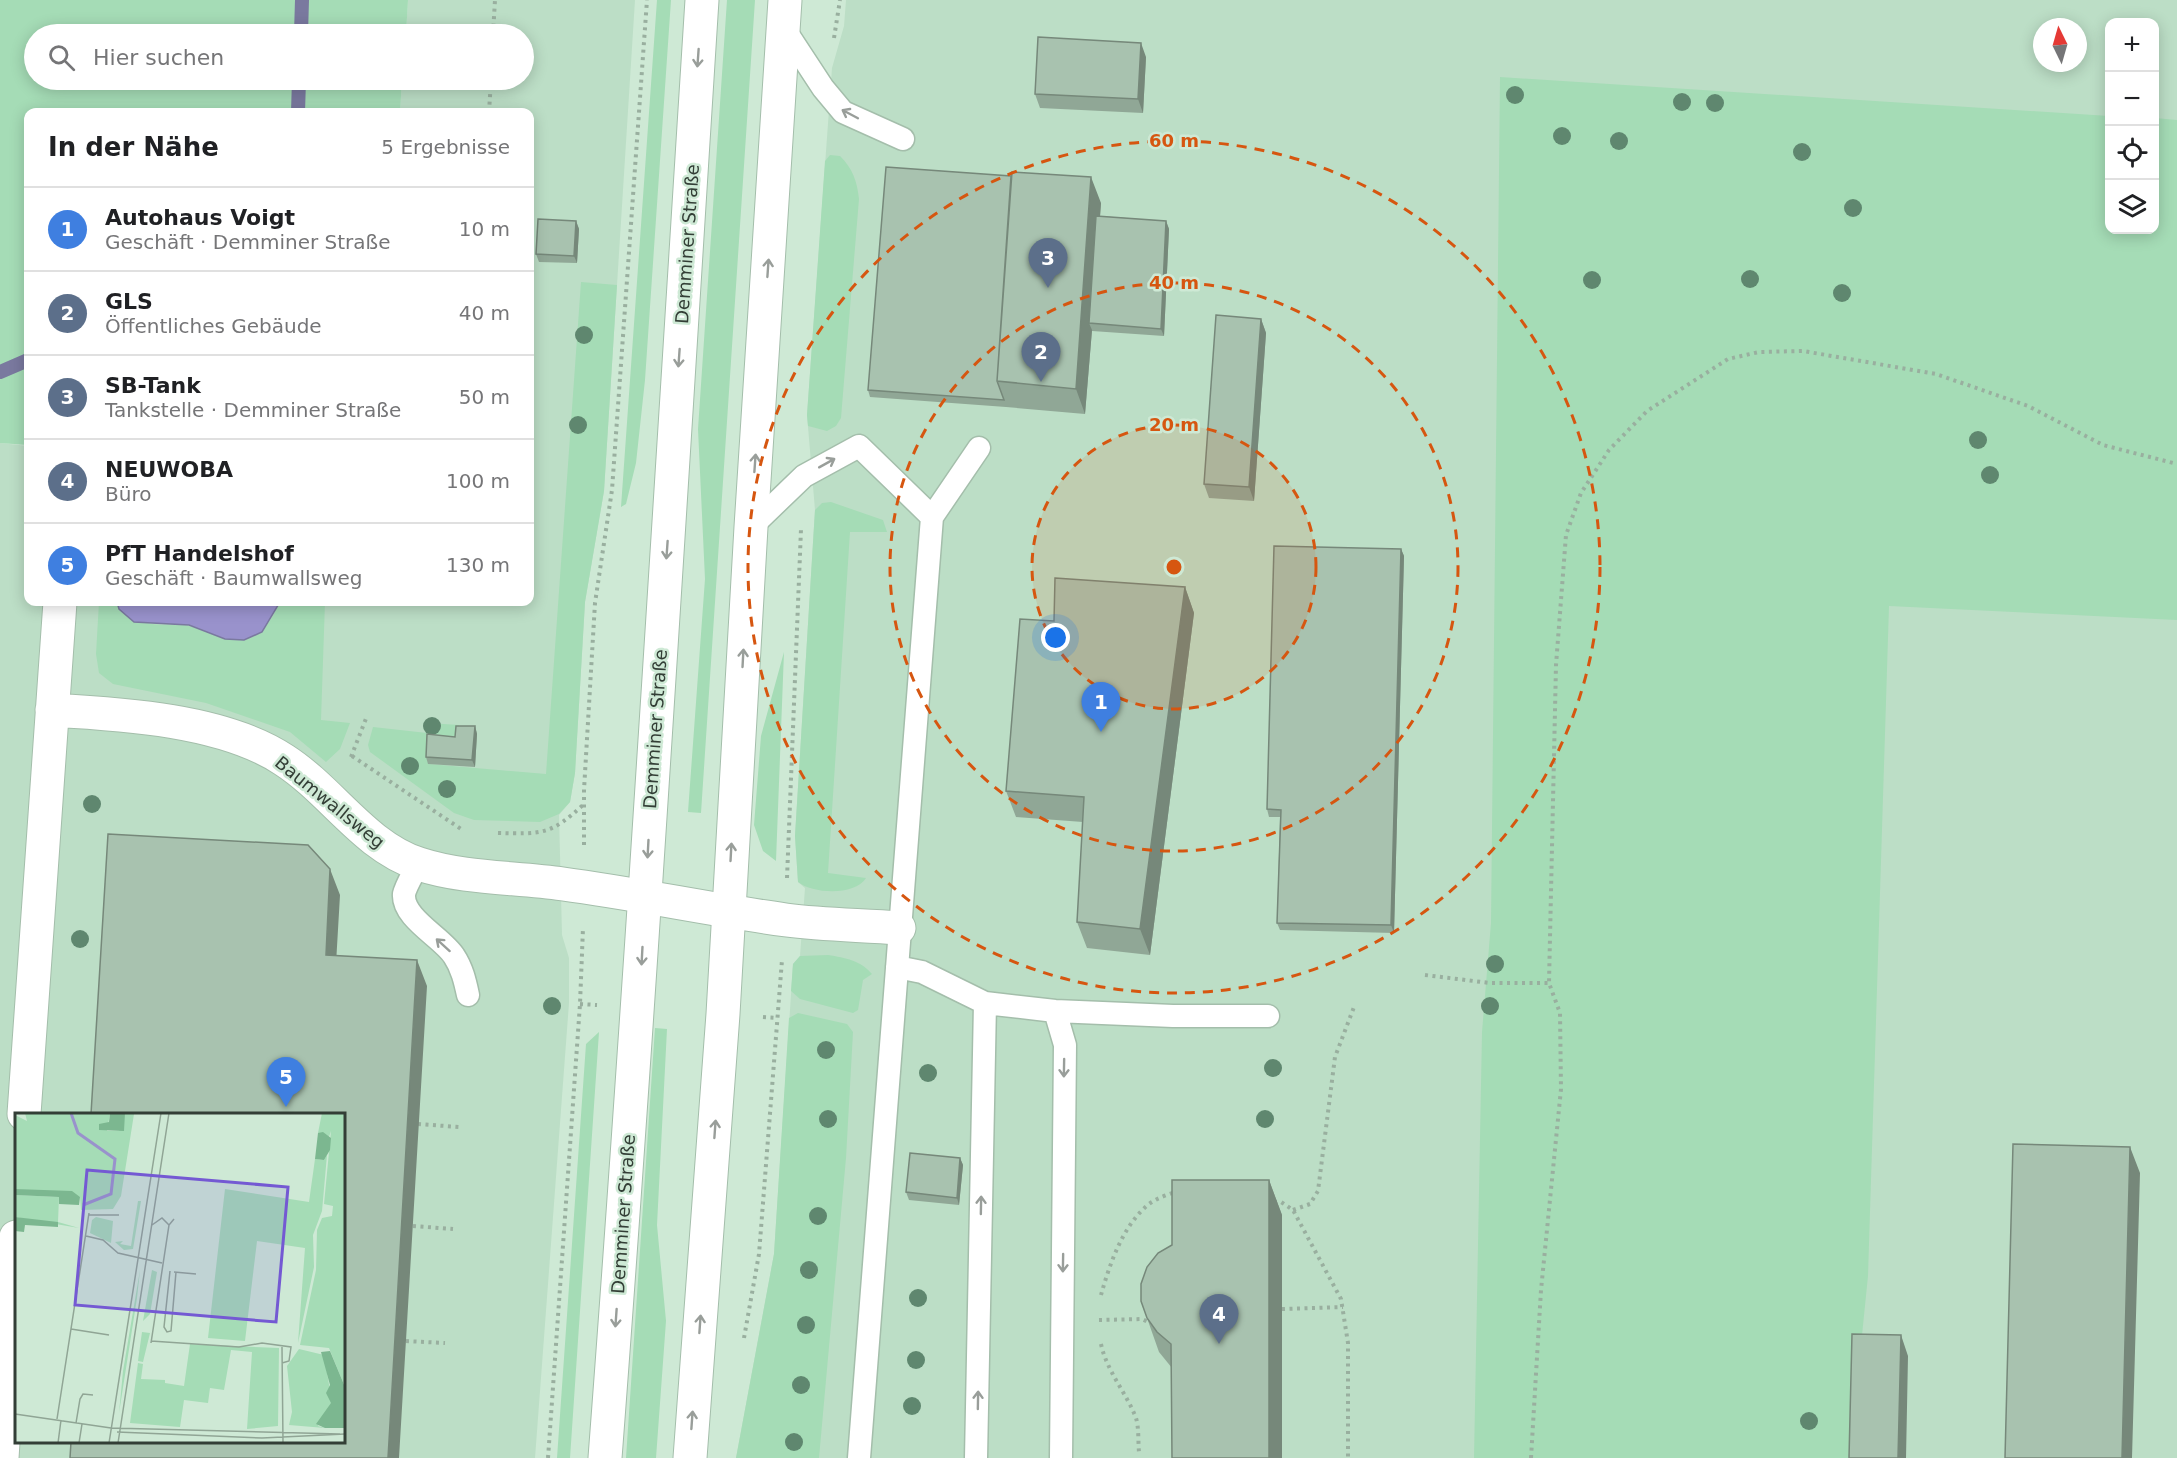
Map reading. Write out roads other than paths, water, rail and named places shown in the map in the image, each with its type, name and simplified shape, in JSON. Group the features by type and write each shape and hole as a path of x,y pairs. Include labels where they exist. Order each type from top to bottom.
{"main road":[{"name":"Demminer Straße","path":"605,1458 645,897 702,0"},
{"path":"690,1458 722,1036 751,527 784,14"},
{"path":"24,1113 60,606"},
{"name":"Baumwallsweg","path":"52,710 113,714 173,722 239,738 284,759 382,847 418,864 456,873 584,888 785,920 899,928"},
{"path":"2,1458 15,1254"}],"lane":[{"path":"784,14 823,88 843,112 903,139"},
{"path":"751,527 804,476 859,446 932,517"},
{"path":"859,1458 932,517 979,448"},
{"path":"418,864 404,894 406,905 422,926 453,954 464,975 468,995"},
{"path":"897,968 922,972 985,1003 1055,1011 1173,1016 1268,1016"},
{"path":"976,1458 985,1003"},
{"path":"1055,1011 1065,1045 1061,1458"}],"waterway":[{"path":"301,24 302,0"},
{"path":"298,108 299,90"},
{"path":"0,372 24,362"}],"place":[{"name":"SB-Tank","path":"1048,288"},
{"name":"GLS","path":"1041,382"},
{"name":"Autohaus Voigt","path":"1101,732"},
{"name":"PfT Handelshof","path":"286,1107"},
{"name":"NEUWOBA","path":"1219,1344"}]}
